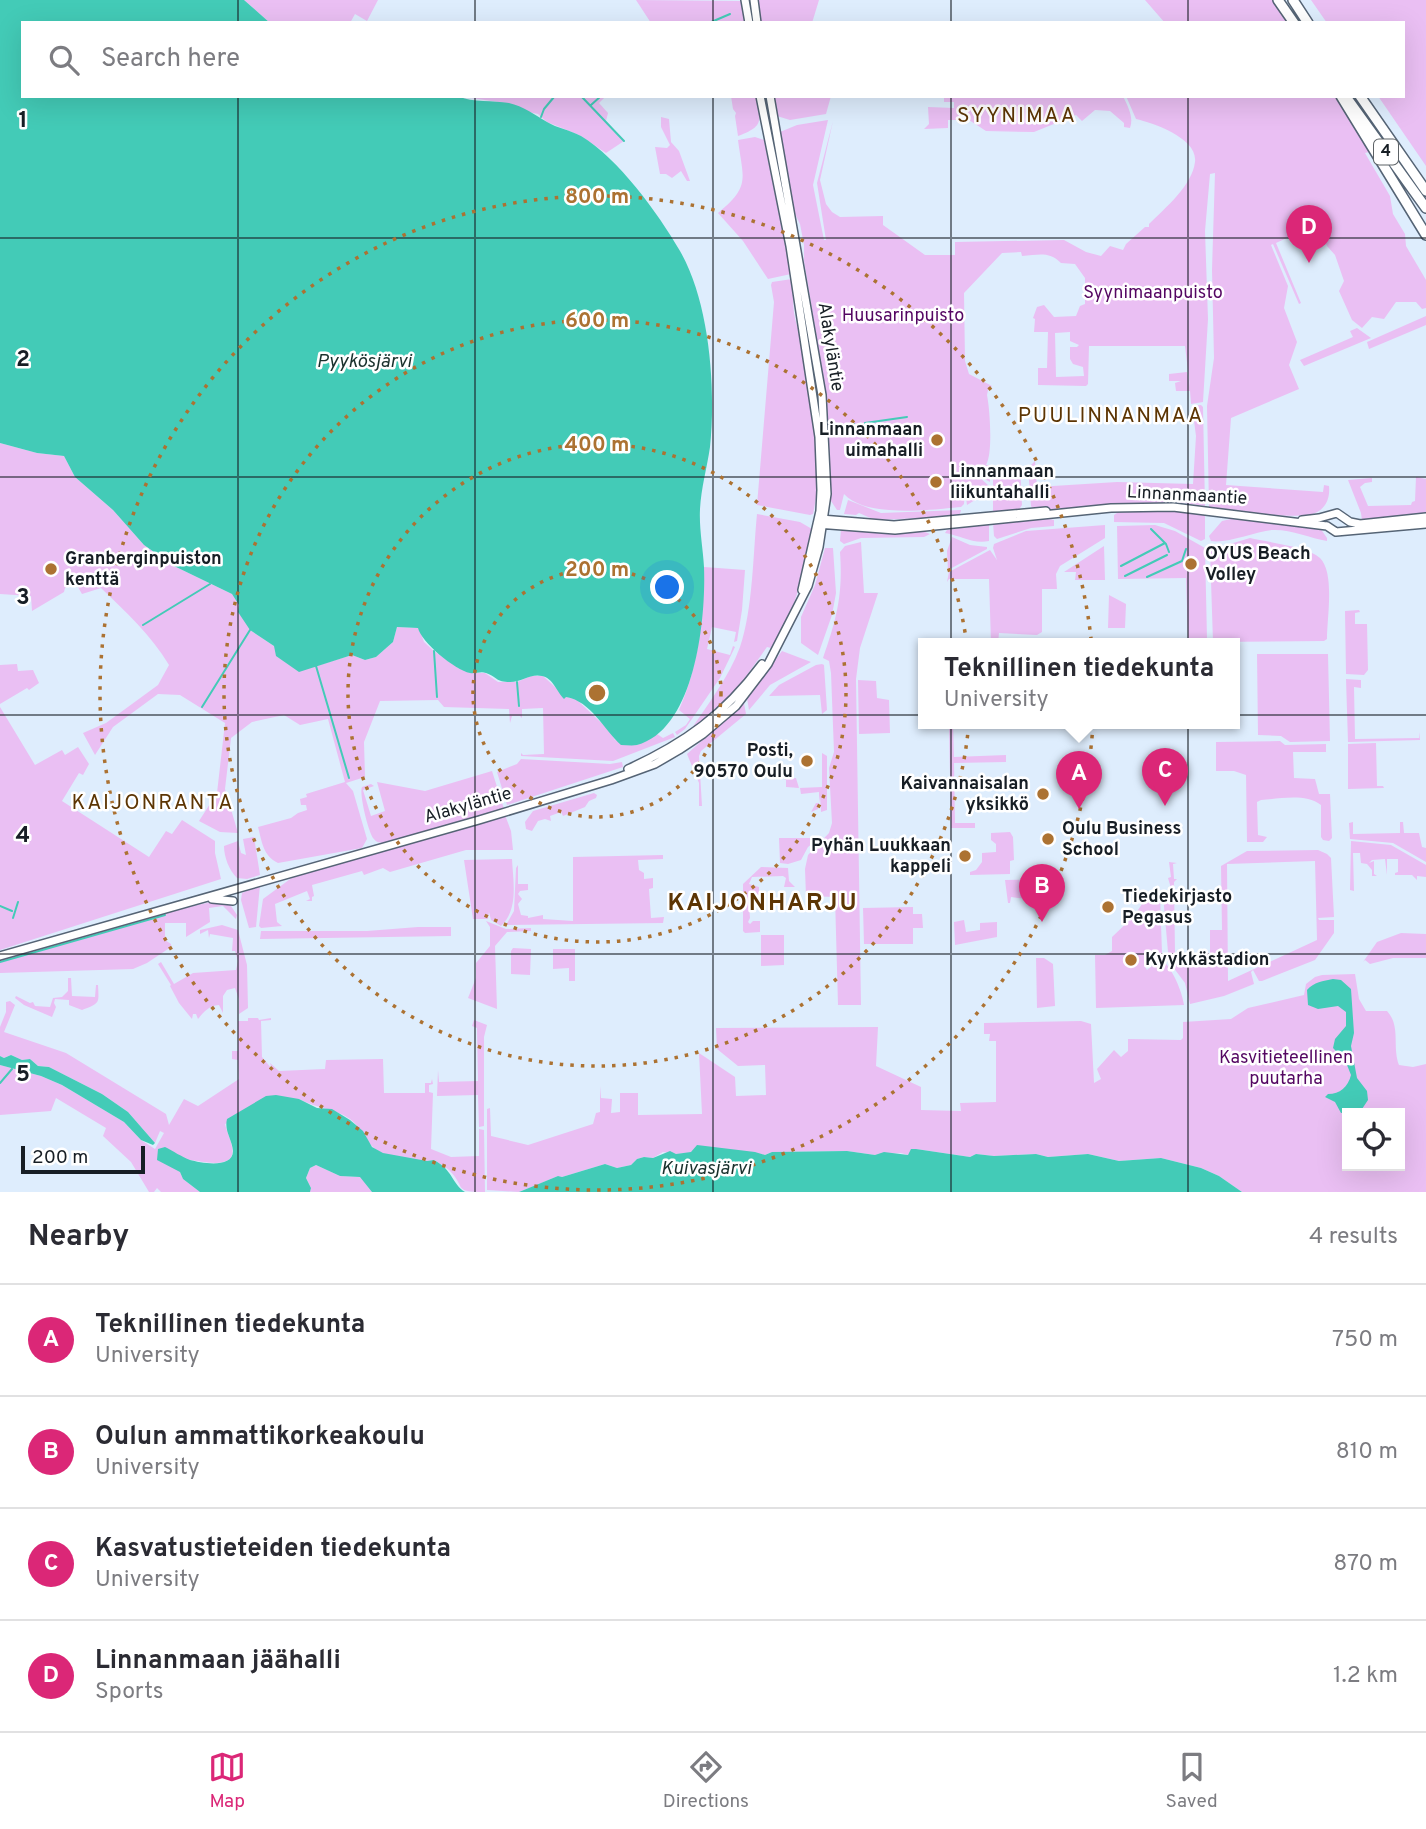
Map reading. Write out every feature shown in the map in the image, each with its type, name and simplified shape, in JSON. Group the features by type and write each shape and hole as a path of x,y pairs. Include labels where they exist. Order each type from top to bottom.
{"highway":[{"path":"1278,0 1293,21"},
{"path":"1293,0 1307,21"},
{"path":"1345,98 1426,235"},
{"name":"4","path":"1345,98 1426,208"},
{"name":"4","path":"1361,98 1426,191"},
{"path":"1399,192 1412,222 1426,243"}],"main road":[{"path":"746,0 749,21"},
{"path":"754,0 757,21"},
{"name":"Alakyläntie","path":"760,98 790,246 818,423 821,522"},
{"name":"Alakyläntie","path":"0,956 479,820 655,764 703,734 736,706 754,684 778,644 812,575 827,463 822,395 770,98"},
{"name":"Linnanmaantie","path":"821,522 874,530 928,528 1085,510 1142,507 1207,510 1327,526"},
{"path":"1426,517 1375,524 1355,523 1337,513 1329,516 1327,526 1334,532 1426,524"},
{"name":"Linnanmaantie","path":"1288,520 1329,516"},
{"path":"1342,530 1346,525 1345,519"},
{"name":"Alakyläntie","path":"153,912 324,860 354,855"},
{"path":"204,899 233,901"}],"green space":[{"path":"244,0 378,0 367,21 355,14 351,21 268,21"},
{"path":"636,0 741,1 745,21 650,21"},
{"path":"758,0 819,0 813,21 761,21"},
{"path":"1145,0 1272,0 1287,21 1163,21"},
{"path":"1311,0 1426,0 1426,166 1379,98 1405,98 1405,21 1326,21"},
{"path":"472,98 604,98 599,103 608,113 606,121 624,141 606,153 579,135 512,104"},
{"path":"731,98 756,98 759,122 738,136 736,113"},
{"path":"772,98 830,98 826,114 790,120 777,116"},
{"path":"944,98 1124,98 1130,112 1131,124 1130,128 1124,127 1124,123 1110,111 1095,110 1082,121 1076,115 1034,132 986,131 969,120 948,120 948,128 924,129 929,124 928,107 954,108 954,102 944,102"},
{"path":"1127,98 1339,98 1373,151 1365,153 1390,196 1393,214 1405,234 1406,246 1426,280 1426,308 1422,309 1416,302 1396,302 1384,319 1372,317 1362,328 1352,320 1339,291 1344,281 1335,255 1322,235 1310,234 1306,229 1276,243 1301,303 1299,304 1273,244 1271,245 1288,286 1284,308 1297,342 1289,365 1299,389 1231,418 1226,485 1323,492 1324,485 1329,486 1325,505 1315,513 1293,516 1209,507 1207,406 1214,358 1212,270 1215,173 1210,174 1205,231 1208,319 1203,402 1191,404 1190,391 1176,391 1175,383 1181,381 1169,381 1169,374 1187,372 1190,387 1185,346 1089,346 1086,386 1038,385 1038,368 1047,368 1048,332 1034,332 1033,318 1037,307 1044,305 1054,317 1076,316 1080,306 1085,304 1085,278 1075,264 1061,263 1048,255 1022,256 1021,252 1002,253 964,293 965,361 969,374 992,386 987,395 990,442 986,465 990,465 990,482 977,475 989,486 988,492 967,505 965,490 964,504 961,507 916,511 867,507 844,494 840,510 837,510 830,494 826,394 804,261 804,245 800,224 792,208 780,132 797,125 828,120 813,185 824,240 817,183 833,121 820,180 826,204 840,217 883,216 883,225 925,255 955,255 955,242 1064,240 1086,252 1101,256 1110,246 1123,250 1145,227 1149,227 1183,188 1193,171 1194,153 1189,146 1173,133 1136,119","holes":["1070,332 1070,341 1079,345 1070,347 1070,359 1073,364 1083,367 1084,376 1056,377 1055,333"]},
{"path":"661,117 669,119 671,142 679,151 690,181 687,181 681,171 672,178 660,174 655,147 667,148 670,145 661,127"},
{"path":"755,137 764,140 791,274 768,279 743,241 718,213 736,196 742,181 738,140"},
{"path":"792,279 795,317 803,338 818,448 817,492 813,514 810,515 757,505 774,302 771,285 772,282"},
{"path":"1426,316 1426,325 1369,349 1367,342"},
{"path":"1357,328 1371,338 1304,366 1300,360 1353,337 1350,331"},
{"path":"1201,405 1205,506 1176,502 1034,510 1031,506 1028,468 1035,461 1037,487 1117,482 1193,484 1196,436 1192,406"},
{"path":"0,443 37,453 64,456 75,477 113,510 144,545 174,566 232,594 240,605 250,630 274,646 316,666 352,655 365,660 376,657 393,642 397,627 419,628 424,642 458,668 471,673 485,673 498,682 517,682 531,676 543,676 566,697 576,699 610,731 615,740 637,745 657,734 663,738 673,733 675,737 613,761 521,756 521,753 544,754 543,708 522,709 522,718 512,716 510,723 509,709 444,707 438,700 380,701 364,742 365,777 346,783 353,791 367,839 362,848 278,863 266,852 258,827 291,818 307,810 306,805 301,805 300,799 307,797 306,794 345,782 328,719 300,725 284,715 252,722 231,738 225,789 238,833 220,832 199,821 217,793 225,723 180,695 158,694 113,727 95,755 83,733 106,723 158,685 169,665 146,634 101,588 82,594 75,582 65,588 64,592 32,611 31,596 0,594"},
{"path":"993,466 1020,466 1022,505 1018,511 993,514"},
{"path":"1416,477 1426,479 1426,514 1362,521 1348,480 1372,478 1372,482 1360,487 1368,506 1411,505 1415,501"},
{"path":"848,500 881,513 961,510 960,514 945,517 875,520 859,513 844,514"},
{"path":"1173,510 1205,513 1205,539 1201,541 1164,523 1114,522 1114,515 1120,511"},
{"path":"757,514 800,522 812,529 798,591 787,621 771,648 767,647 737,689 690,731 724,680 740,647 750,599"},
{"path":"1042,518 1054,520 1054,526 1031,528 997,539 994,536 993,523"},
{"path":"1231,519 1320,528 1327,541 1293,532 1272,530 1224,541 1211,541 1209,536 1222,521"},
{"path":"989,524 989,541 972,541 945,533 947,530"},
{"path":"1105,525 1105,538 1060,566 1056,574 1057,589 1042,589 1042,632 1037,635 999,633 998,638 991,638 989,579 949,579 947,582 949,572 990,550 997,560 994,544 1026,531"},
{"path":"1155,525 1175,531 1205,548 1207,638 1188,638 1186,578 1118,579 1117,526"},
{"path":"841,529 930,534 924,537 861,538 844,544 840,541"},
{"path":"952,537 987,549 948,570 947,551"},
{"path":"1250,538 1315,554 1325,565 1329,584 1327,639 1240,642 1240,638 1213,638 1210,550"},
{"path":"861,542 864,593 878,593 860,648 856,679 861,1005 838,1005 835,897 806,896 805,869 808,855 829,833 832,823 829,768 834,752 831,673 829,661 823,658 838,606 840,552 845,546"},
{"path":"1104,546 1105,580 1075,580 1076,572 1064,572"},
{"path":"825,548 833,548 836,593 832,615 818,655 801,643 801,617 815,585"},
{"path":"704,567 745,570 742,610 737,641 734,642 736,632 712,627 707,649 730,655 733,646 735,647 720,678 685,729 677,735 675,732 690,719 679,710 696,658 703,603"},
{"path":"1109,595 1126,604 1125,628 1108,628"},
{"path":"1345,611 1360,612 1355,613 1355,624 1367,624 1368,670 1364,675 1346,674"},
{"path":"782,651 811,662 770,685 749,710 747,698"},
{"path":"1257,654 1328,654 1330,741 1290,742 1281,736 1258,735"},
{"path":"17,664 18,671 33,670 39,683 0,704 0,665"},
{"path":"822,664 827,710 822,714 820,695 769,696 779,685"},
{"path":"1346,679 1361,680 1361,688 1354,687 1355,739 1419,738 1419,732 1420,740 1348,742"},
{"path":"858,680 876,681 877,698 889,700 890,733 859,734"},
{"path":"744,703 746,714 701,751 702,806 699,806 699,783 687,754"},
{"path":"0,707 35,765 62,750 65,755 78,747 89,764 83,775 79,773 62,801 149,857 166,831 172,834 182,820 215,841 221,879 0,950"},
{"path":"949,729 953,729 954,757 1006,755 1006,762 954,763 955,823 975,823 975,828 951,828"},
{"path":"1280,741 1285,745 1326,744 1326,752 1293,752 1294,778 1315,779 1319,794 1330,794 1332,838 1329,841 1321,837 1321,805 1308,799 1292,798 1257,802 1258,835 1267,837 1263,842 1247,842 1246,775 1234,771 1216,771 1216,742"},
{"path":"1376,743 1377,786 1384,788 1348,789 1348,744"},
{"path":"822,753 827,756 827,810 821,812 819,792 801,794 800,788 822,787"},
{"path":"521,759 610,764 622,762 623,767 507,805 497,772 517,764"},
{"path":"492,771 504,809 383,843 373,838 365,812 362,787 371,784 374,786 363,790 371,816 385,811 377,782 425,791"},
{"path":"796,778 799,788 786,787 784,779"},
{"path":"594,793 596,798 589,801 585,807 563,816 561,812 550,816 551,821 538,821 532,831 526,829 525,822 533,811"},
{"path":"816,803 819,803 818,809 811,812"},
{"path":"505,815 511,831 513,850 466,850 390,872 383,868 364,875 362,871 312,885 312,901 306,901 310,899 307,891 275,904 277,922 282,926 259,926 263,899 297,874"},
{"path":"1353,822 1353,834 1400,833 1400,822 1403,822 1404,833 1419,833 1422,847 1426,848 1426,862 1393,843 1350,839 1349,823"},
{"path":"1010,832 1013,837 1014,860 1010,861 1010,874 970,875 982,862 982,853 996,852 991,833"},
{"path":"254,837 260,875 247,879 237,878 228,863 224,846 238,841 241,853 246,855 243,839"},
{"path":"779,838 819,838 808,847 801,860 788,864 780,863"},
{"path":"1351,841 1391,845 1426,865 1426,877 1417,876 1417,880 1412,875 1395,875 1398,872 1398,859 1387,859 1387,875 1385,859 1372,860 1369,863 1374,861 1374,874 1377,876 1372,876 1372,870 1367,864 1361,863 1360,853 1353,853 1354,891 1350,890"},
{"path":"1318,850 1327,854 1331,858 1334,917 1318,918 1334,920 1334,933 1315,960 1262,981 1259,981 1253,970 1251,972 1254,984 1224,996 1190,1004 1185,983 1173,967 1168,952 1163,895 1169,895 1171,888 1168,878 1171,877 1169,862 1177,863 1173,864 1174,879 1177,879 1174,882 1175,953 1210,953 1210,930 1222,930 1221,866 1247,851","holes":["1315,861 1317,940 1228,981 1227,864"]},
{"path":"663,855 663,859 638,860 644,879 653,878 653,888 649,889 651,918 664,917 663,923 506,925 514,911 518,865 518,884 528,884 528,890 518,894 522,899 518,904 521,915 528,918 543,915 543,919 573,921 573,857"},
{"path":"512,859 514,894 507,919 501,926 491,920 489,912 488,919 473,919 464,860"},
{"path":"761,867 788,868 789,881 795,887 784,887 786,878 783,876 752,877 749,884 759,887 759,895 748,893 748,922 750,924 760,921 760,932 745,933 743,884"},
{"path":"1055,879 1050,884 1050,890 1056,890 1056,896 1027,899 1011,897 1008,903 1005,880"},
{"path":"260,885 256,927 249,928 241,900 242,893"},
{"path":"1150,892 1159,892 1160,895 1162,953 1145,967 1147,970 1161,959 1176,980 1184,1005 1096,1008 1095,955 1105,955 1112,951 1112,937 1134,916"},
{"path":"216,901 229,903 237,915 236,919 223,906 209,908 210,922 186,937 186,923 165,923 165,940 171,947 133,969 0,973 0,960 170,911"},
{"path":"913,907 913,914 922,914 923,928 913,928 913,944 864,944 863,908"},
{"path":"964,920 966,932 980,930 980,923 997,922 997,937 955,945 954,922"},
{"path":"486,921 506,929 531,928 531,931 507,932 495,946 497,1009 468,998 476,978 476,963 490,946 490,927"},
{"path":"222,925 238,930 247,965 248,1008 239,1014 239,999 235,988 227,990 223,996 223,1013 219,1005 207,1010 198,1019 196,1014 193,1014 192,1019 179,1003 158,964 161,962 174,984 193,973 236,970 238,961 235,951 232,951 233,938 210,934 209,938 208,930 200,934 200,930"},
{"path":"451,927 451,936 260,939 261,931 367,931"},
{"path":"1401,933 1426,934 1426,958 1393,958 1370,964 1365,960 1363,962 1377,942"},
{"path":"761,935 784,935 784,965 761,966"},
{"path":"513,948 531,949 530,975 511,974"},
{"path":"553,949 575,949 575,981 569,981 569,968 553,969"},
{"path":"1036,958 1044,958 1053,964 1055,1006 1037,1008"},
{"name":"Kasvitieteellinen puutarha","path":"1355,974 1359,999 1366,1011 1387,1011 1394,1023 1399,1065 1413,1067 1426,1064 1426,1192 1242,1192 1219,1176 1201,1168 1161,1158 1119,1161 1088,1154 1048,1157 1036,1154 976,1154 970,1157 916,1149 908,1155 875,1155 847,1151 772,1152 765,1155 733,1150 676,1154 663,1152 653,1158 637,1159 631,1165 617,1168 605,1164 558,1176 519,1192 487,1190 487,1109 490,1108 491,1136 528,1145 593,1124 596,1113 600,1112 600,1086 601,1098 612,1099 611,1113 620,1112 620,1093 638,1093 638,1115 702,1114 699,1053 735,1077 736,1096 766,1095 765,1065 738,1066 717,1049 716,1028 878,1027 876,1066 921,1087 921,1110 961,1111 960,1103 996,1102 996,1041 989,1041 990,1034 984,1034 984,1023 1081,1021 1091,1024 1094,1083 1101,1079 1097,1069 1114,1050 1121,1057 1128,1051 1128,1039 1181,1040 1183,1022 1231,1019 1248,1008 1304,995 1306,984 1315,977"},
{"path":"68,978 71,978 72,996 95,997 98,985 97,1002 82,1010 69,1005 69,1000 55,999 56,1007 52,1017 24,1005 15,998 16,996 33,1002 35,1006 50,1007 53,998 62,997 68,991"},
{"path":"10,1001 15,1005 4,1032 66,1053 166,1114 169,1125 184,1099 198,1106 239,1079 238,1060 232,1059 232,1051 238,1051 238,1021 271,1018 261,1021 262,1057 272,1069 270,1063 279,1071 325,1069 326,1060 383,1059 384,1093 425,1093 425,1083 431,1083 432,1079 433,1084 429,1085 429,1092 433,1093 431,1149 451,1157 479,1156 479,1129 484,1130 485,1192 464,1190 449,1170 434,1160 399,1158 379,1152 350,1119 338,1112 299,1099 225,1124 232,1147 229,1159 217,1163 190,1160 180,1172 183,1179 200,1192 161,1192 157,1188 154,1192 149,1192 131,1162 103,1136 106,1128 56,1098 51,1111 0,1115 0,1065 41,1076 62,1085 124,1122 141,1140 155,1149 164,1133 160,1131 155,1143 128,1112 102,1094 49,1067 38,1066 30,1059 0,1056 0,1027 6,1012 6,1002"},
{"path":"474,1020 487,1025 484,1037 484,1126 479,1127 478,1095 437,1096 438,1070 439,1082 478,1081 477,1028 472,1026"},
{"path":"316,1165 340,1176 361,1177 372,1192 310,1192 306,1178 310,1168"}],"water":[{"name":"Pyykösjärvi","path":"0,0 244,0 268,21 21,21 21,98 464,98 509,103 524,108 551,124 581,136 609,158 636,188 680,251 698,295 708,347 712,424 700,509 704,567 703,614 693,669 685,695 673,717 657,735 637,745 621,745 590,710 575,700 566,697 564,699 546,677 538,675 505,682 484,672 464,671 432,648 418,628 397,627 393,642 376,657 365,660 352,655 299,672 276,656 274,646 250,630 238,612 239,605 232,594 174,566 144,545 113,510 75,477 64,456 37,453 0,443"},
{"path":"1341,980 1351,989 1354,1033 1351,1046 1357,1078 1367,1091 1368,1100 1363,1108 1342,1108 1342,1113 1335,1102 1325,1097 1343,1089 1351,1075 1345,1060 1333,1048 1335,1039 1346,1026 1346,1012 1338,1006 1318,1009 1308,1005 1307,990 1322,981"},
{"path":"11,1055 22,1060 30,1059 38,1066 49,1067 102,1094 128,1112 155,1143 153,1145 141,1140 124,1122 62,1085 41,1076 0,1065 0,1056 4,1058"},
{"path":"266,1096 299,1099 317,1108 332,1109 363,1131 372,1147 383,1153 434,1160 445,1168 465,1192 372,1192 360,1177 340,1176 316,1165 310,1168 306,1178 310,1192 200,1192 183,1179 180,1172 157,1160 158,1149 165,1147 195,1161 222,1163 228,1160 233,1151 227,1119"},
{"name":"Kuivasjärvi","path":"697,1145 765,1155 772,1152 847,1151 875,1155 884,1152 908,1155 911,1149 916,1149 970,1157 976,1154 1036,1154 1048,1157 1088,1154 1119,1161 1161,1158 1201,1168 1219,1176 1242,1192 519,1192 558,1176 605,1164 617,1168 631,1165 637,1159 653,1158 670,1151 676,1154 691,1152"}],"waterway":[{"path":"714,21 730,14"},
{"path":"541,117 553,98"},
{"path":"583,98 624,141"},
{"path":"591,105 599,98"},
{"path":"865,423 907,417"},
{"path":"830,427 854,424"},
{"path":"1151,529 1166,544 1169,552"},
{"path":"1121,566 1165,543"},
{"path":"1147,577 1182,561 1186,549"},
{"path":"1125,576 1167,555"},
{"path":"143,625 210,584"},
{"path":"202,707 250,630"},
{"path":"434,651 437,697"},
{"path":"316,666 349,778"},
{"path":"517,682 519,706"},
{"path":"13,918 18,902"},
{"path":"0,906 12,911"},
{"path":"0,962 165,915"},
{"path":"0,1083 12,1069"}],"place":[{"name":"Linnanmaan jäähalli","path":"1309,263"},
{"name":"Linnanmaan uimahalli","path":"937,440"},
{"name":"Linnanmaan liikuntahalli","path":"936,482"},
{"name":"OYUS Beach Volley","path":"1191,564"},
{"name":"Granberginpuiston kenttä","path":"51,569"},
{"name":"Posti, 90570 Oulu","path":"807,761"},
{"name":"Kaivannaisalan yksikkö","path":"1043,794"},
{"name":"Kasvatustieteiden tiedekunta","path":"1165,806"},
{"name":"Teknillinen tiedekunta","path":"1079,809"},
{"name":"Oulu Business School","path":"1048,839"},
{"name":"Pyhän Luukkaan kappeli","path":"965,856"},
{"name":"Tiedekirjasto Pegasus","path":"1108,907"},
{"name":"Oulun ammattikorkeakoulu","path":"1042,922"},
{"name":"Kyykkästadion","path":"1131,960"}],"district":[{"name":"SYYNIMAA","path":"1017,116"},
{"name":"PUULINNANMAA","path":"1111,416"},
{"name":"KAIJONRANTA","path":"153,803"},
{"name":"KAIJONHARJU","path":"763,904"}],"park label":[{"name":"Syynimaanpuisto","path":"1153,293"},
{"name":"Huusarinpuisto","path":"903,316"}]}
